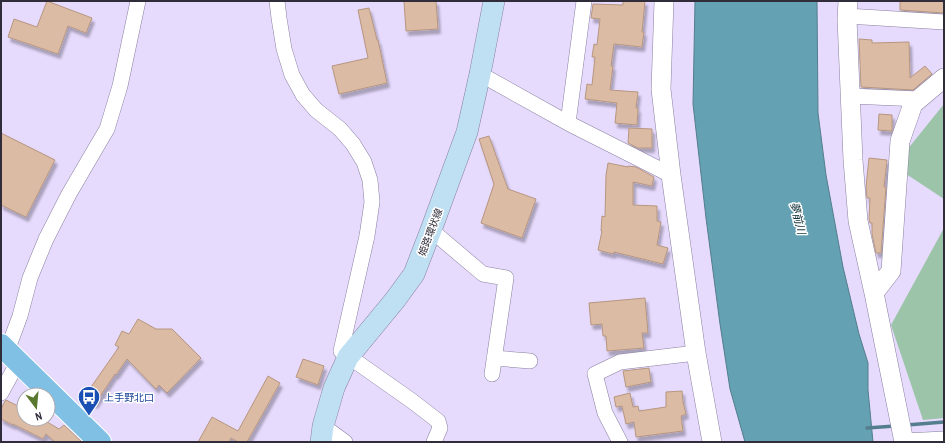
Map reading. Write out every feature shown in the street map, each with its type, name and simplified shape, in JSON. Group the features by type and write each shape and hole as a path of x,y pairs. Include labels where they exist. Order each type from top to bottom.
{"main road":[{"name":"姫路環状線","path":"322,434 334,388 348,357 395,300 414,274 432,230 467,132 494,1"},
{"path":"9,353 100,442"}],"street":[{"path":"1,393 9,353 30,278 46,239 68,194 106,129 120,86 138,1"},
{"path":"277,1 284,49 292,75 302,95 316,110 340,129 353,144 364,162 370,180 372,202 367,236 341,351 438,421 440,428 434,442"},
{"path":"568,123 584,1"},
{"path":"664,1 661,89 670,175 696,353 712,442"},
{"path":"944,22 848,9 853,160 858,221 904,441 944,439"},
{"path":"480,74 568,123 670,175"},
{"path":"874,293 891,271 900,141 913,104 944,78"},
{"path":"850,96 919,99"},
{"path":"432,230 482,274 506,278 492,374"},
{"path":"620,442 605,413 595,374 620,362 696,353"},
{"path":"494,358 530,361"},
{"path":"322,434 345,442"}],"green space":[{"path":"944,104 944,199 894,166"},
{"path":"944,228 944,418 923,420 891,325"}],"water":[{"name":"夢前川","path":"695,1 817,1 818,113 826,175 843,267 859,334 868,363 868,390 873,442 745,442 730,389 720,324 693,104"}],"building":[{"path":"47,1 92,18 86,33 68,26 58,54 8,37 14,19 37,27"},
{"path":"404,1 436,1 438,29 406,31"},
{"path":"623,1 645,1 642,47 614,44 610,90 638,92 636,108 638,108 637,125 615,123 617,103 585,99 587,84 592,85 595,57 592,57 594,44 597,45 600,19 591,18 593,4 623,5"},
{"path":"900,1 944,1 944,13 900,10"},
{"path":"369,8 378,40 387,83 339,94 332,66 368,58 358,10"},
{"path":"859,39 872,40 872,43 909,42 910,78 925,66 932,74 913,90 861,87"},
{"path":"879,114 892,115 892,131 878,130"},
{"path":"629,128 652,129 652,148 638,148 628,143"},
{"path":"1,133 55,160 26,217 1,205"},
{"path":"489,136 508,189 536,199 522,238 481,223 494,184 479,139"},
{"path":"869,158 887,160 884,187 886,187 881,253 876,253 872,234 872,223 870,223 869,219 870,198 867,198 866,187"},
{"path":"608,163 636,167 654,177 652,186 633,182 633,205 657,206 657,221 661,222 657,245 668,248 663,264 614,252 613,254 598,250 602,231 602,216 605,217 606,175"},
{"path":"645,298 648,333 642,333 644,348 607,351 606,336 603,336 602,324 591,325 589,303"},
{"path":"138,319 156,329 172,329 201,358 167,393 159,385 156,389 127,359 95,404 84,397 119,347 115,345 122,331 129,334"},
{"path":"303,359 324,366 318,385 296,377"},
{"path":"649,368 651,382 626,387 623,371"},
{"path":"268,376 280,383 247,442 238,442 231,438 229,442 198,442 212,417 238,431"},
{"path":"682,391 686,414 681,416 683,431 636,437 634,422 626,424 622,406 616,407 614,397 630,393 633,407 638,406 639,411 666,407 666,392"},
{"path":"6,400 16,405 16,426 1,419 1,409"},
{"path":"64,425 82,442 55,442 46,434 43,439 19,427 56,427 59,429"}],"waterway":[{"path":"907,425 944,422"},
{"path":"867,428 895,426"}],"place":[{"name":"上手野北口","path":"89,416"}]}
